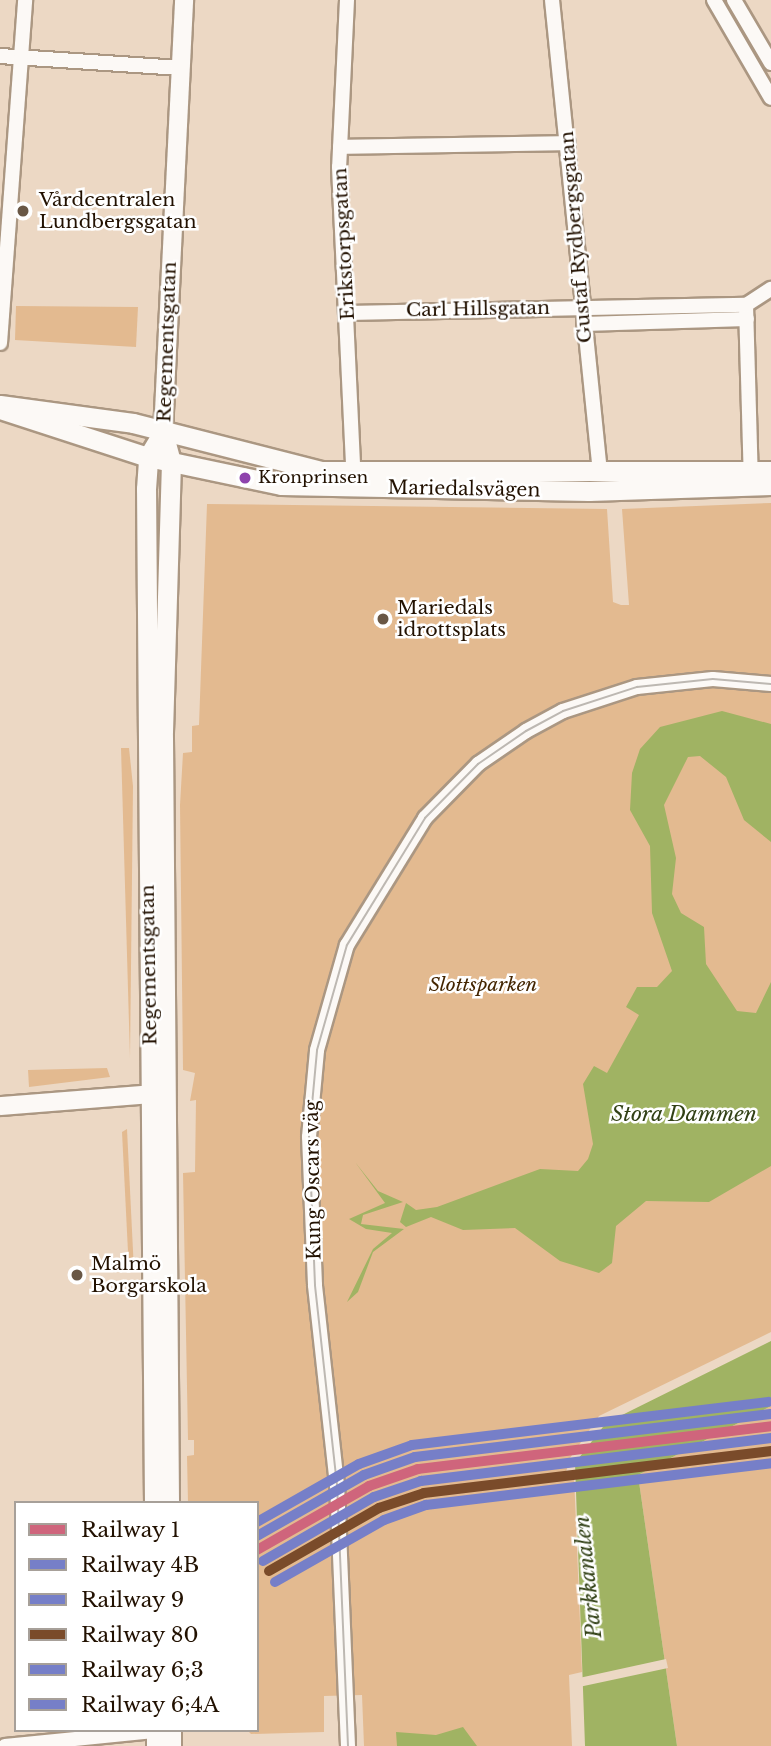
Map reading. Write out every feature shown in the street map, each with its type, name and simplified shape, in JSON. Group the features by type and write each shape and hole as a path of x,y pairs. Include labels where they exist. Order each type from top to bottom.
{"main road":[{"name":"Mariedalsvägen","path":"0,407 21,403 163,432 354,480 751,478 771,471"},
{"name":"Mariedalsvägen","path":"0,407 148,457 281,485 354,480 600,474 751,478 771,485"},
{"name":"Regementsgatan","path":"163,432 148,457 158,1093 169,1501"},
{"name":"Regementsgatan","path":"154,1501 163,738 171,462 163,432"}],"street":[{"path":"0,342 25,0"},
{"name":"Regementsgatan","path":"163,432 184,0"},
{"name":"Erikstorpsgatan","path":"347,0 340,147 354,480"},
{"name":"Gustaf Rydbergsgatan","path":"552,0 600,474"},
{"path":"714,0 771,98"},
{"path":"734,0 771,63"},
{"path":"0,56 180,68"},
{"path":"340,147 568,143"},
{"path":"584,324 746,312 771,289"},
{"name":"Carl Hillsgatan","path":"348,313 582,307 746,312"},
{"path":"746,312 751,478"},
{"name":"Kung Oscars väg","path":"348,1746 338,1498 315,1284 309,1150 317,1050 347,945 425,818 478,764 526,731 573,707 636,687 713,679 771,684"},
{"path":"0,1106 158,1093"},
{"path":"5,1746 146,1732"}],"green space":[{"path":"16,306 138,307 136,347 15,340"},
{"name":"Slottsparken","path":"771,503 771,1332 599,1416 570,1458 566,1472 574,1475 582,1672 569,1675 572,1746 364,1746 362,1695 324,1696 324,1732 251,1734 249,1732 259,1732 259,1501 188,1501 187,1456 194,1455 194,1440 188,1440 183,1173 195,1172 196,1100 190,1101 195,1073 183,1070 180,805 183,753 192,752 192,726 199,725 207,504 607,509 613,602 629,605 622,509"},
{"path":"121,748 129,748 133,786 130,1058"},
{"path":"107,1068 110,1077 29,1087 28,1070"},
{"path":"127,1129 134,1271 129,1272 122,1132"},
{"path":"771,1406 771,1746 677,1746 638,1475"}],"water":[{"name":"Stora Dammen","path":"722,711 771,724 771,842 744,820 726,777 700,756 688,757 664,805 676,858 672,894 681,913 704,927 706,964 737,1011 756,1013 771,982 771,1166 709,1202 646,1201 616,1226 612,1263 599,1273 560,1261 515,1228 463,1230 431,1217 406,1227 400,1222 406,1203 416,1210 437,1207 540,1169 578,1171 588,1159 593,1144 583,1084 594,1066 607,1073 639,1015 626,1007 637,987 657,987 672,971 652,913 650,846 630,810 632,773 640,749 660,727"},
{"path":"355,1162 378,1191 403,1202 363,1215 361,1224 404,1229 373,1252 358,1292 347,1302 373,1249 392,1233 366,1229 349,1219 385,1203"},
{"name":"Parkkanalen","path":"771,1341 771,1406 638,1475 677,1746 585,1746 575,1463 606,1423"},
{"path":"463,1727 477,1746 397,1746 396,1732 436,1735"}],"pier":[{"path":"666,1659 668,1668 579,1687 579,1678"}],"tram line":[{"path":"348,1746 337,1485 315,1285 309,1137 317,1050 347,945 425,818 478,764 526,731 563,711 637,687 713,679 771,684"}],"rail line":[{"name":"6;3","path":"259,1521 359,1464 412,1445 768,1402"},
{"name":"9","path":"259,1535 364,1475 415,1457 770,1414"},
{"name":"1","path":"259,1549 369,1486 418,1469 771,1426"},
{"name":"4B","path":"263,1561 374,1497 421,1481 771,1438"},
{"name":"80","path":"269,1571 379,1508 424,1493 771,1451"},
{"name":"6;4A","path":"275,1582 384,1520 426,1505 771,1463"}],"place":[{"name":"Vårdcentralen Lundbergsgatan","path":"23,211"},
{"name":"Kronprinsen","path":"245,478"},
{"name":"Mariedals idrottsplats","path":"383,619"},
{"name":"Malmö Borgarskola","path":"77,1275"}]}
